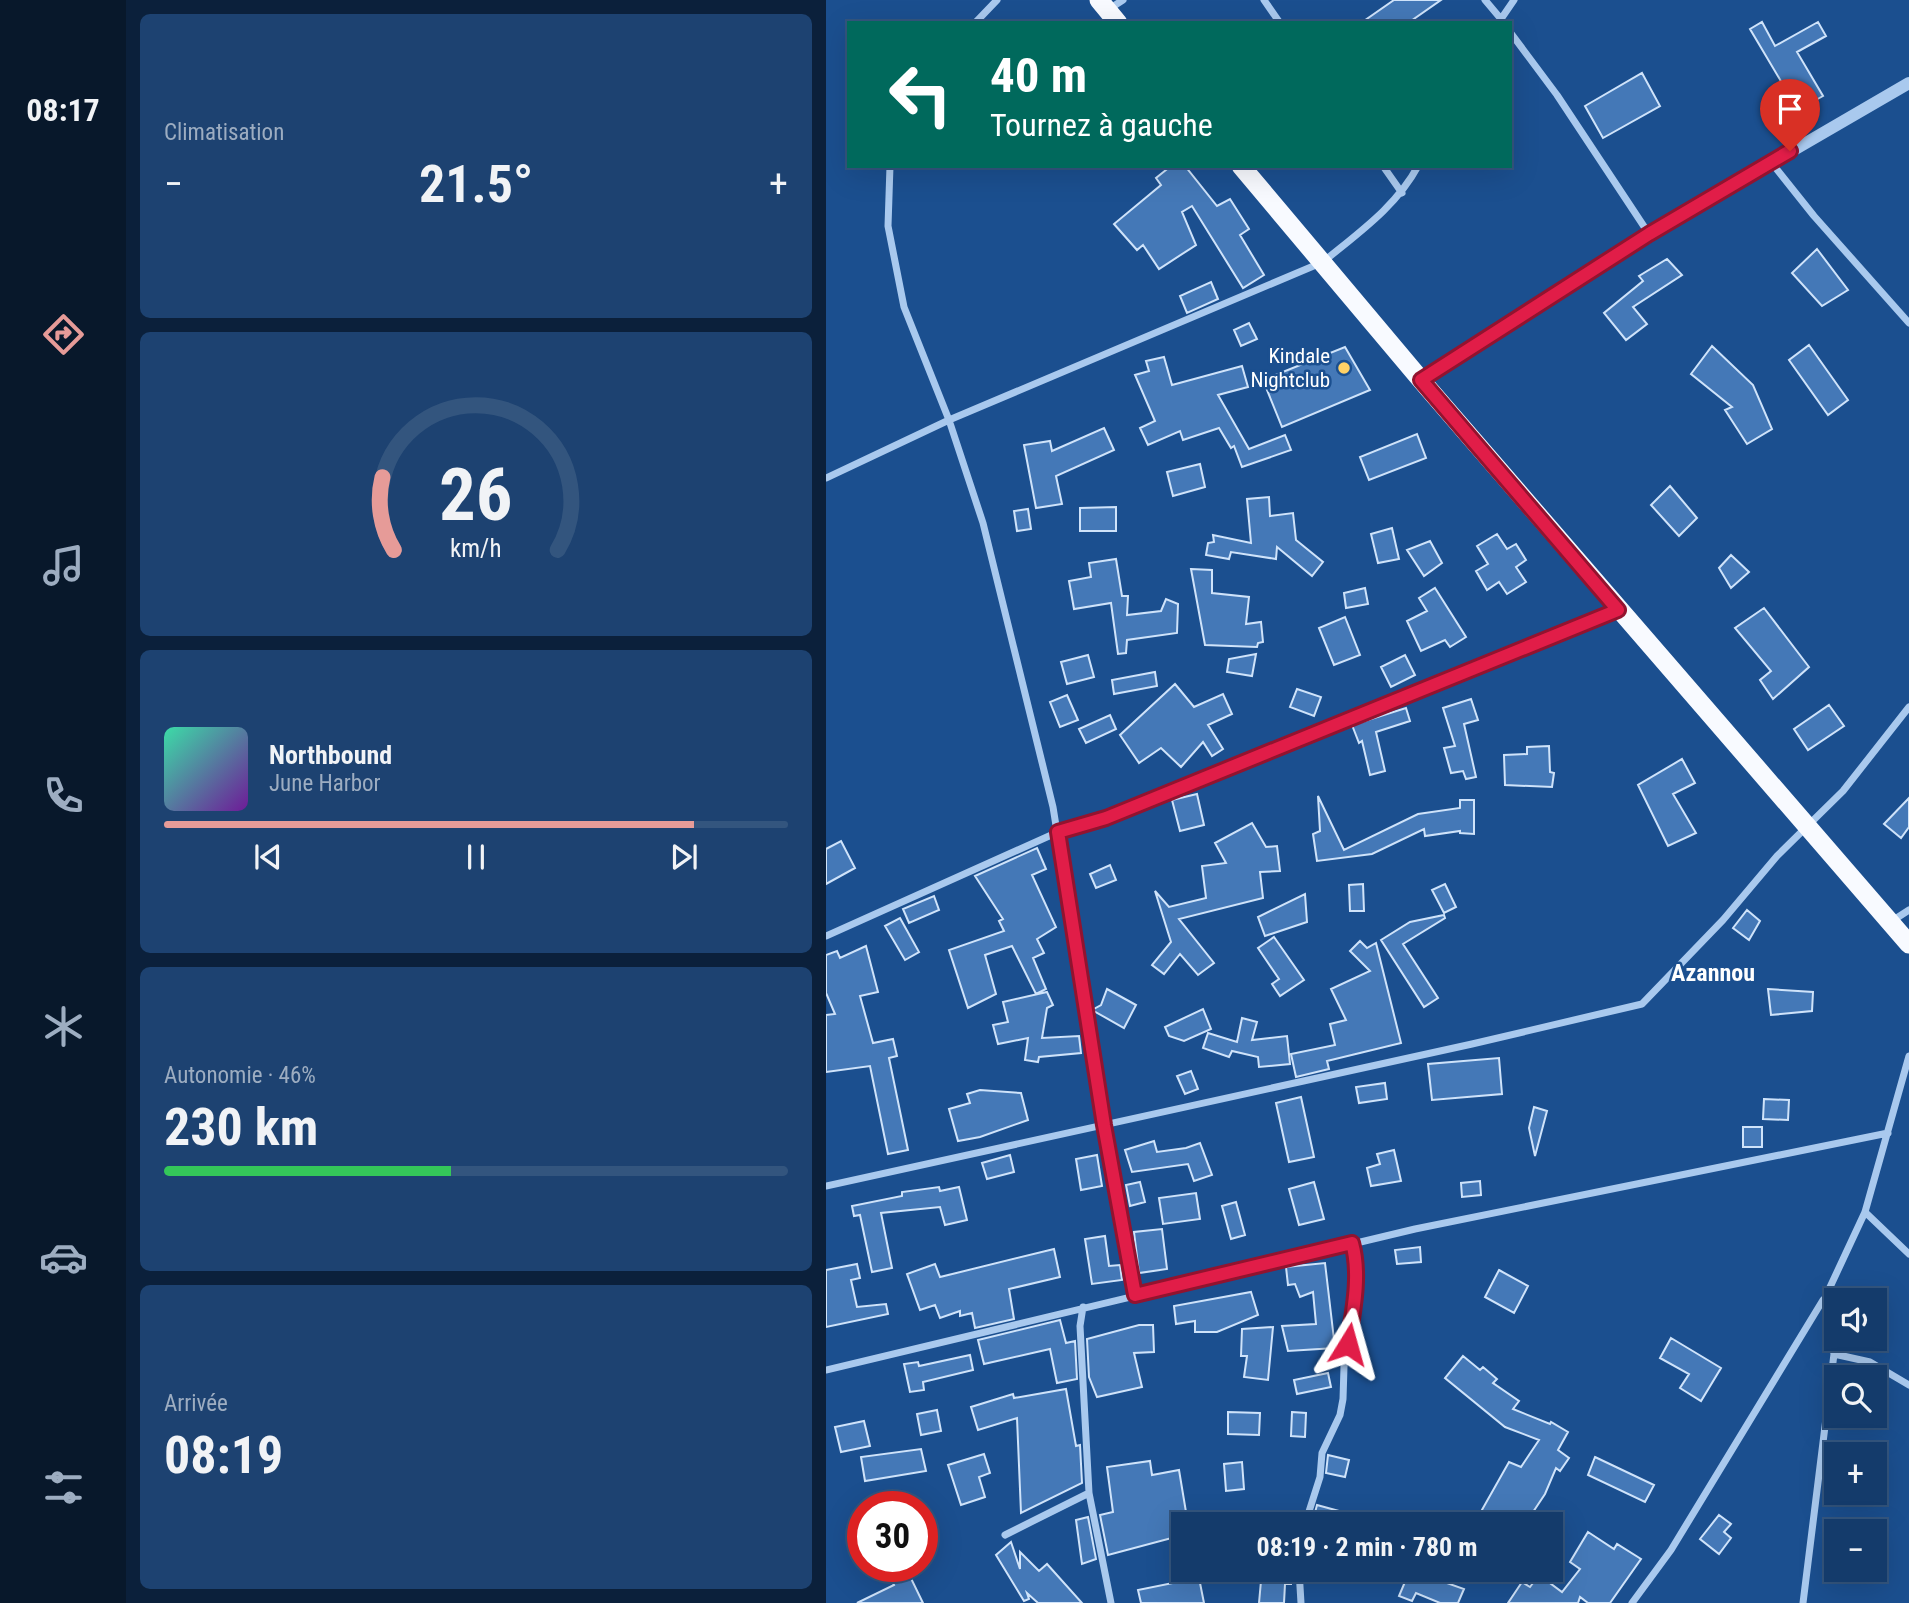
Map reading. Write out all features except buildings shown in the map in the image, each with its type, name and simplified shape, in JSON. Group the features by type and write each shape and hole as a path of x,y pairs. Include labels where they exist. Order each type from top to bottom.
{"highway":[{"path":"1243,168 1618,610 1909,944"}],"street":[{"path":"977,21 997,0"},
{"path":"1264,0 1279,21"},
{"path":"1485,0 1500,21"},
{"path":"1502,21 1514,0"},
{"path":"1512,35 1557,95 1649,234"},
{"path":"1421,380 1649,234 1909,83"},
{"path":"1771,163 1909,323"},
{"path":"890,168 888,226 904,307 949,420 983,523 1058,832 1104,1125 1135,1295"},
{"path":"1384,168 1402,193"},
{"path":"826,478 949,420 1323,262 1376,219 1402,193 1417,168"},
{"path":"826,936 1058,832 1106,818 1618,610"},
{"path":"826,1185 1642,1004 1662,986 1808,825 1843,791 1909,707"},
{"path":"1891,922 1909,910"},
{"path":"1830,1288 1865,1212 1909,1056"},
{"path":"826,1370 1352,1243 1888,1133"},
{"path":"1865,1212 1909,1254"},
{"path":"1308,1512 1320,1477 1322,1453 1340,1415 1343,1399 1356,1277 1357,1259 1352,1243"},
{"path":"1632,1603 1671,1550 1824,1300"},
{"path":"1083,1307 1080,1326 1089,1493 1111,1603"},
{"path":"1802,1603 1834,1351"},
{"path":"1835,1354 1870,1362 1909,1385"},
{"path":"1005,1535 1089,1493"},
{"path":"1300,1582 1301,1603"}],"place":[{"name":"Kindale Nightclub","path":"1344,368"}],"district":[{"name":"Azannou","path":"1713,973"}],"route":[{"path":"1348,1344 1357,1259 1352,1243 1135,1295 1104,1125 1058,832 1106,818 1618,610 1421,380 1649,234 1790,151"}]}
